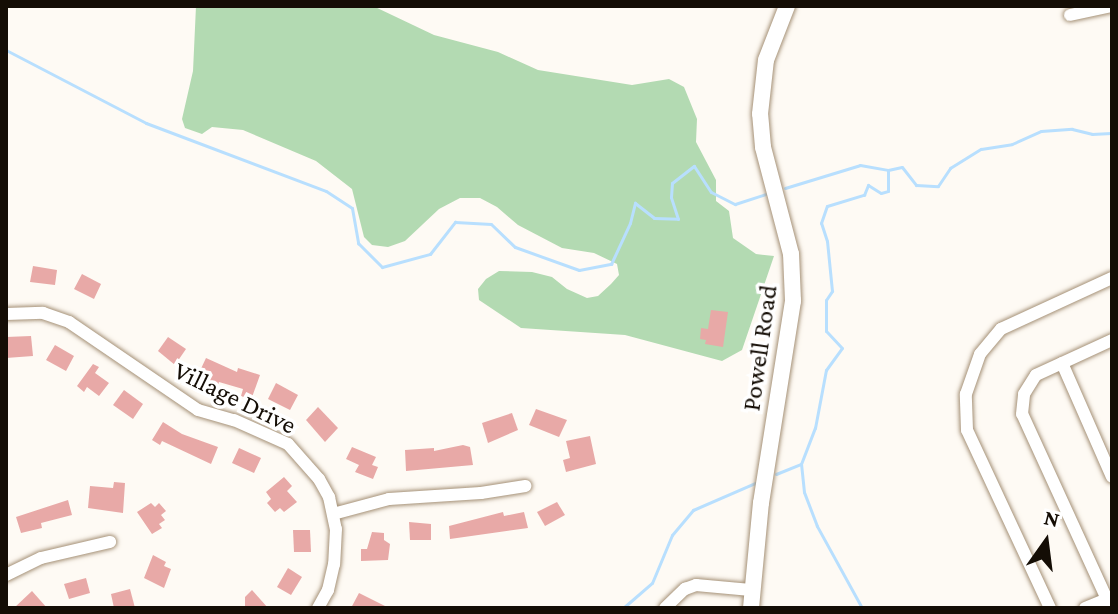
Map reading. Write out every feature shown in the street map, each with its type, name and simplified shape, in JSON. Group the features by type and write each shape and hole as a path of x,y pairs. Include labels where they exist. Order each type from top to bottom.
{"street":[{"name":"Powell Road","path":"751,608 751,590 793,301 791,254 763,147 760,114 766,60 787,6"},
{"path":"1070,15 1112,6"},
{"path":"1050,608 967,430 966,394 980,354 1001,329 1112,278"},
{"name":"Village Drive","path":"6,314 43,313 69,322 198,410 245,425 288,444 319,479 333,514 334,564 328,590 318,608"},
{"path":"1085,608 1110,601 1022,414 1024,394 1036,375 1112,340"},
{"path":"1062,363 1112,477"},
{"path":"333,514 389,499 481,493 525,486"},
{"path":"6,575 41,558 110,542"},
{"path":"665,608 685,589 696,585 751,590"}],"green space":[{"path":"196,6 373,6 434,35 498,52 538,70 632,85 669,79 684,87 697,119 696,142 716,180 716,201 729,211 733,238 756,254 774,256 742,350 722,361 625,335 521,328 479,300 478,289 486,279 499,271 532,272 552,277 567,289 587,298 598,296 619,275 617,264 594,253 562,248 518,225 497,207 480,198 460,198 439,209 405,241 388,247 372,245 364,237 352,189 316,161 243,130 212,127 202,134 185,128 182,119 193,71"}],"building":[{"path":"33,266 57,270 55,285 30,282"},
{"path":"82,274 101,284 94,299 74,289"},
{"path":"711,310 728,312 723,347 705,344 706,340 700,339 701,328 708,329"},
{"path":"31,336 33,356 6,358 6,337"},
{"path":"168,337 186,349 175,365 158,351"},
{"path":"55,345 74,356 66,371 46,360"},
{"path":"206,358 237,372 238,368 260,375 251,400 241,396 243,389 219,382 218,385 198,375"},
{"path":"93,364 99,367 95,373 109,383 99,396 87,387 84,392 77,386"},
{"path":"276,383 298,395 290,410 268,399"},
{"path":"124,390 143,404 133,419 113,405"},
{"path":"318,407 338,428 325,442 306,420"},
{"path":"536,409 567,420 559,437 529,425"},
{"path":"512,413 518,430 488,443 482,423"},
{"path":"163,422 182,434 218,447 211,464 162,441 160,445 152,440"},
{"path":"590,436 596,464 566,472 563,460 570,458 566,441"},
{"path":"463,445 470,447 473,465 406,471 405,450 434,448 434,451"},
{"path":"352,447 376,457 372,465 378,467 373,479 355,472 359,465 346,459"},
{"path":"239,448 261,458 254,473 232,463"},
{"path":"284,477 292,486 287,491 297,502 284,512 280,508 275,512 267,503 271,499 266,492"},
{"path":"114,482 125,483 123,513 88,508 90,486 113,488"},
{"path":"68,500 72,515 41,523 42,528 21,533 16,517"},
{"path":"557,502 565,515 545,526 537,512"},
{"path":"151,503 155,507 159,503 166,511 161,515 165,520 159,524 162,528 152,534 137,512"},
{"path":"503,512 504,516 524,512 528,528 450,539 449,526"},
{"path":"409,522 431,524 431,540 410,540"},
{"path":"293,530 310,530 311,552 294,552"},
{"path":"372,532 384,533 384,540 390,544 388,560 361,561 361,549 367,549"},
{"path":"153,555 166,562 164,566 171,569 164,588 144,578"},
{"path":"288,568 302,577 291,595 277,587"},
{"path":"86,578 90,593 69,599 64,584"},
{"path":"130,589 135,608 114,608 111,594"},
{"path":"252,590 268,608 245,608 245,597"},
{"path":"32,591 47,608 14,608"},
{"path":"359,593 389,608 351,608"}],"waterway":[{"path":"6,50 146,123 326,191 352,208 358,243 382,267 430,254 455,222 491,224 515,247 579,270 611,264 630,223 635,203 654,218 678,219 671,197 672,183 694,166 711,192 735,204 765,194"},
{"path":"785,188 860,165 888,170 902,167 916,185 938,186 950,168 981,149 1012,144 1041,131 1072,129 1092,134 1111,133 1112,123"},
{"path":"862,608 817,526 804,492 801,464 815,428 826,370 842,348 826,331 826,300 832,291 827,241 821,223 827,206 864,195 868,185 881,193 888,191 888,170"},
{"path":"776,474 801,464"},
{"path":"623,608 652,583 672,535 693,510 755,483"}]}
